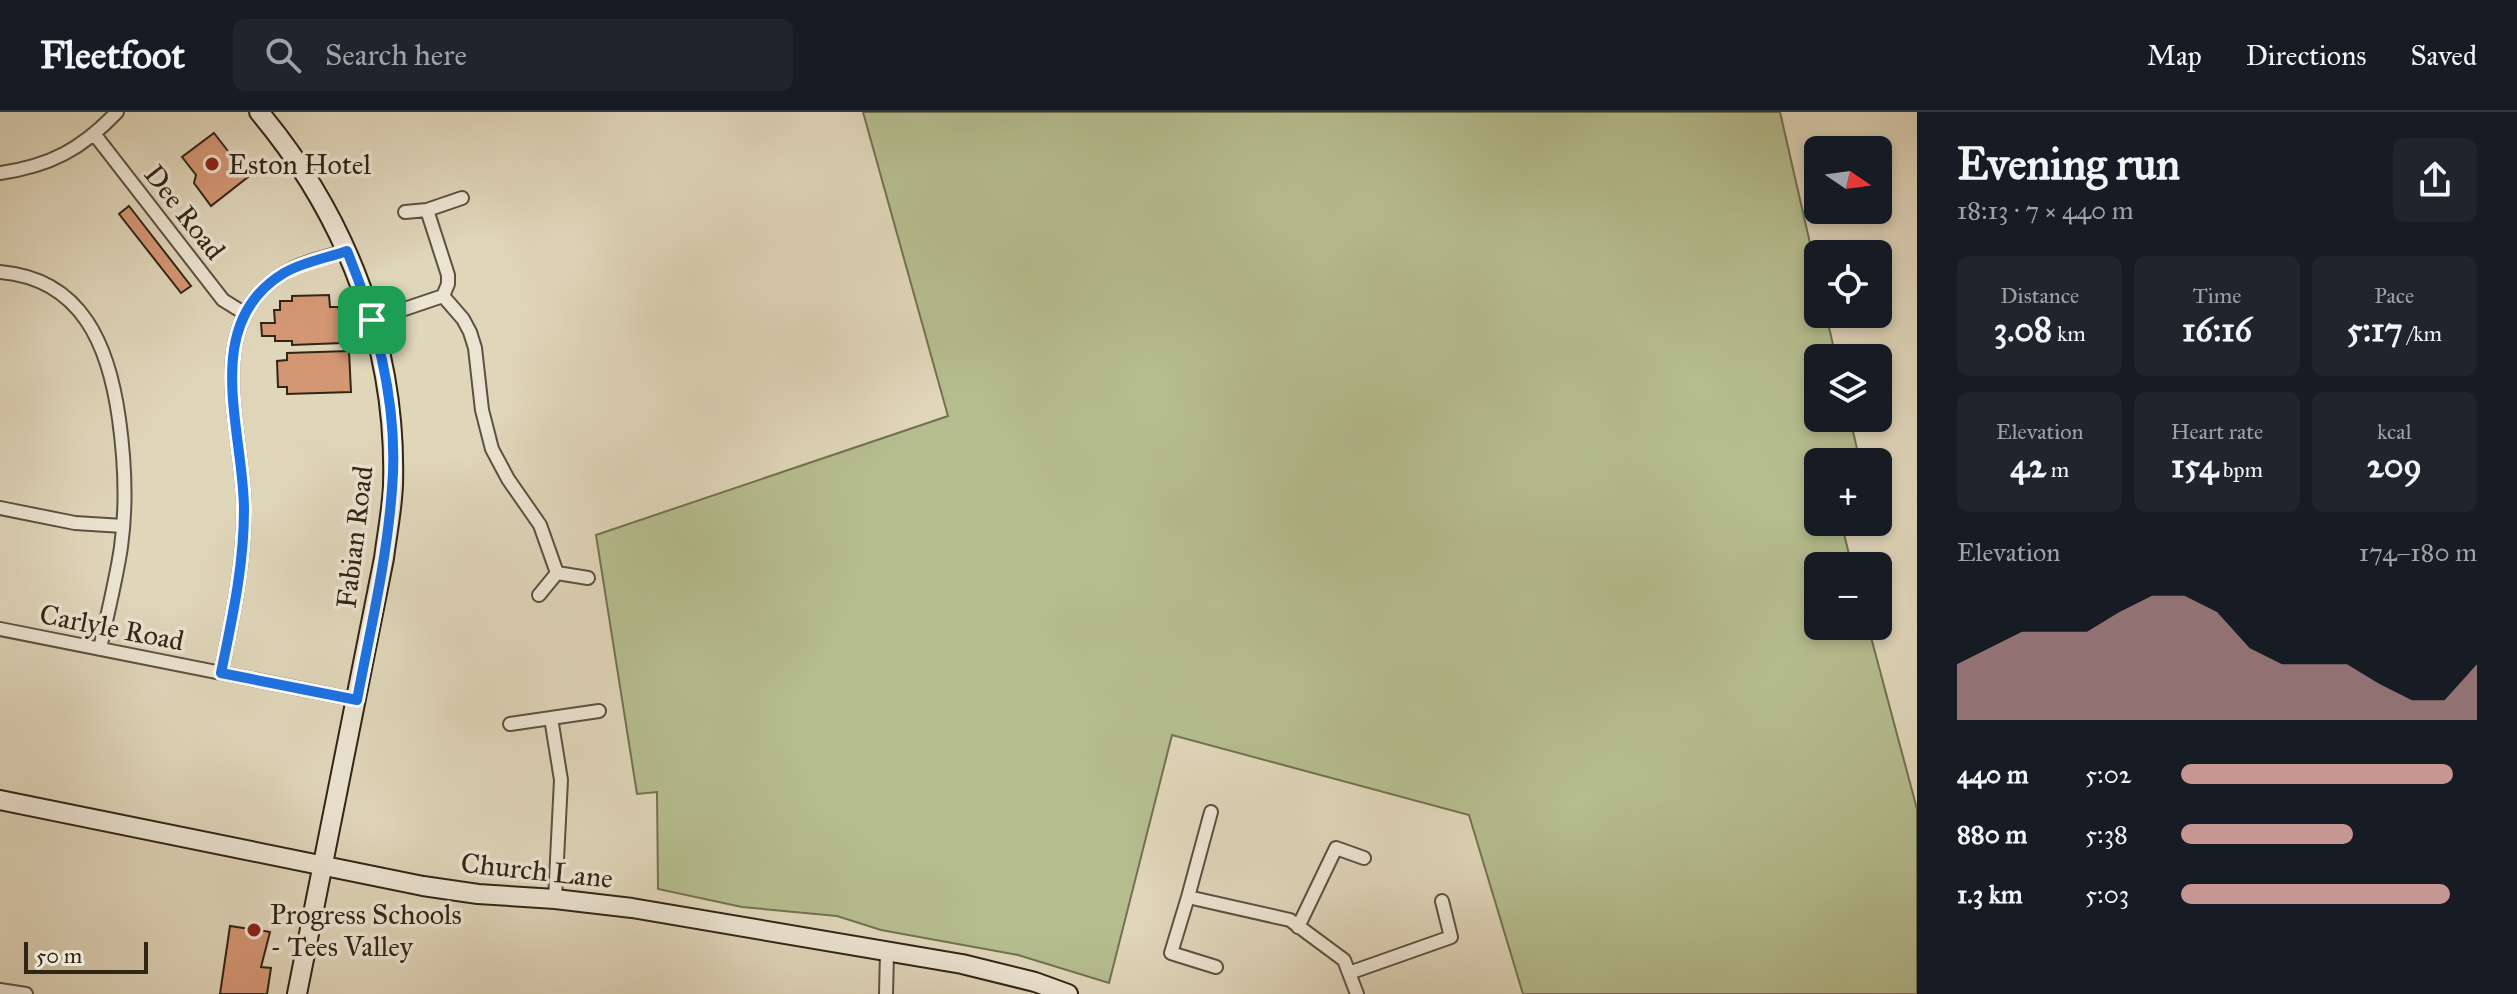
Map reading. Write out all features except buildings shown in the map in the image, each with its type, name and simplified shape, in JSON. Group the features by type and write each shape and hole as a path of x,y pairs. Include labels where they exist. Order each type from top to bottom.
{"street":[{"path":"0,173 47,163 72,151 95,135 117,112"},
{"name":"Fabian Road","path":"259,112 314,188 347,251 372,320 385,370 392,419 393,487 384,558 297,994"},
{"name":"Dee Road","path":"95,135 223,300 244,313"},
{"path":"405,212 427,210 462,198"},
{"path":"372,320 443,296 448,275 427,210"},
{"path":"221,673 243,551 242,469 232,379 233,355 244,313 268,284 287,271 347,251"},
{"path":"0,272 33,279 75,305 96,333 104,350 116,393 125,476 123,526 100,649"},
{"path":"443,296 470,332 475,348 482,410 492,449 508,479 540,525 557,573"},
{"path":"0,508 75,523 123,526"},
{"path":"557,573 588,578"},
{"path":"539,595 557,573"},
{"name":"Carlyle Road","path":"0,629 357,700"},
{"path":"510,724 599,711"},
{"path":"551,718 561,780 555,899"},
{"name":"Church Lane","path":"0,800 437,888 632,908 962,964 1035,982 1068,994"},
{"path":"1211,812 1171,953 1216,967"},
{"path":"1298,927 1336,848 1364,858"},
{"path":"1188,897 1290,920 1344,960 1357,994"},
{"path":"1349,973 1451,937 1442,901"},
{"path":"886,994 887,953"},
{"path":"0,990 26,994"}],"green space":[{"path":"863,112 1780,112 1809,240 1804,240 1804,328 1829,328 1833,344 1804,344 1804,432 1853,432 1857,448 1804,448 1804,536 1844,536 1848,552 1804,552 1804,640 1872,640 1917,809 1917,994 1523,994 1469,815 1172,735 1109,983 1018,955 881,930 837,916 742,907 658,889 657,792 637,794 596,535 948,416"}],"place":[{"name":"Eston Hotel","path":"212,164"},
{"name":"Progress Schools - Tees Valley","path":"254,930"}],"route":[{"path":"347,251 366,296 372,320 385,370 392,419 393,487 384,558 357,700 221,673 243,551 242,469 232,379 233,355 244,313 268,284 287,271 347,251"}]}
